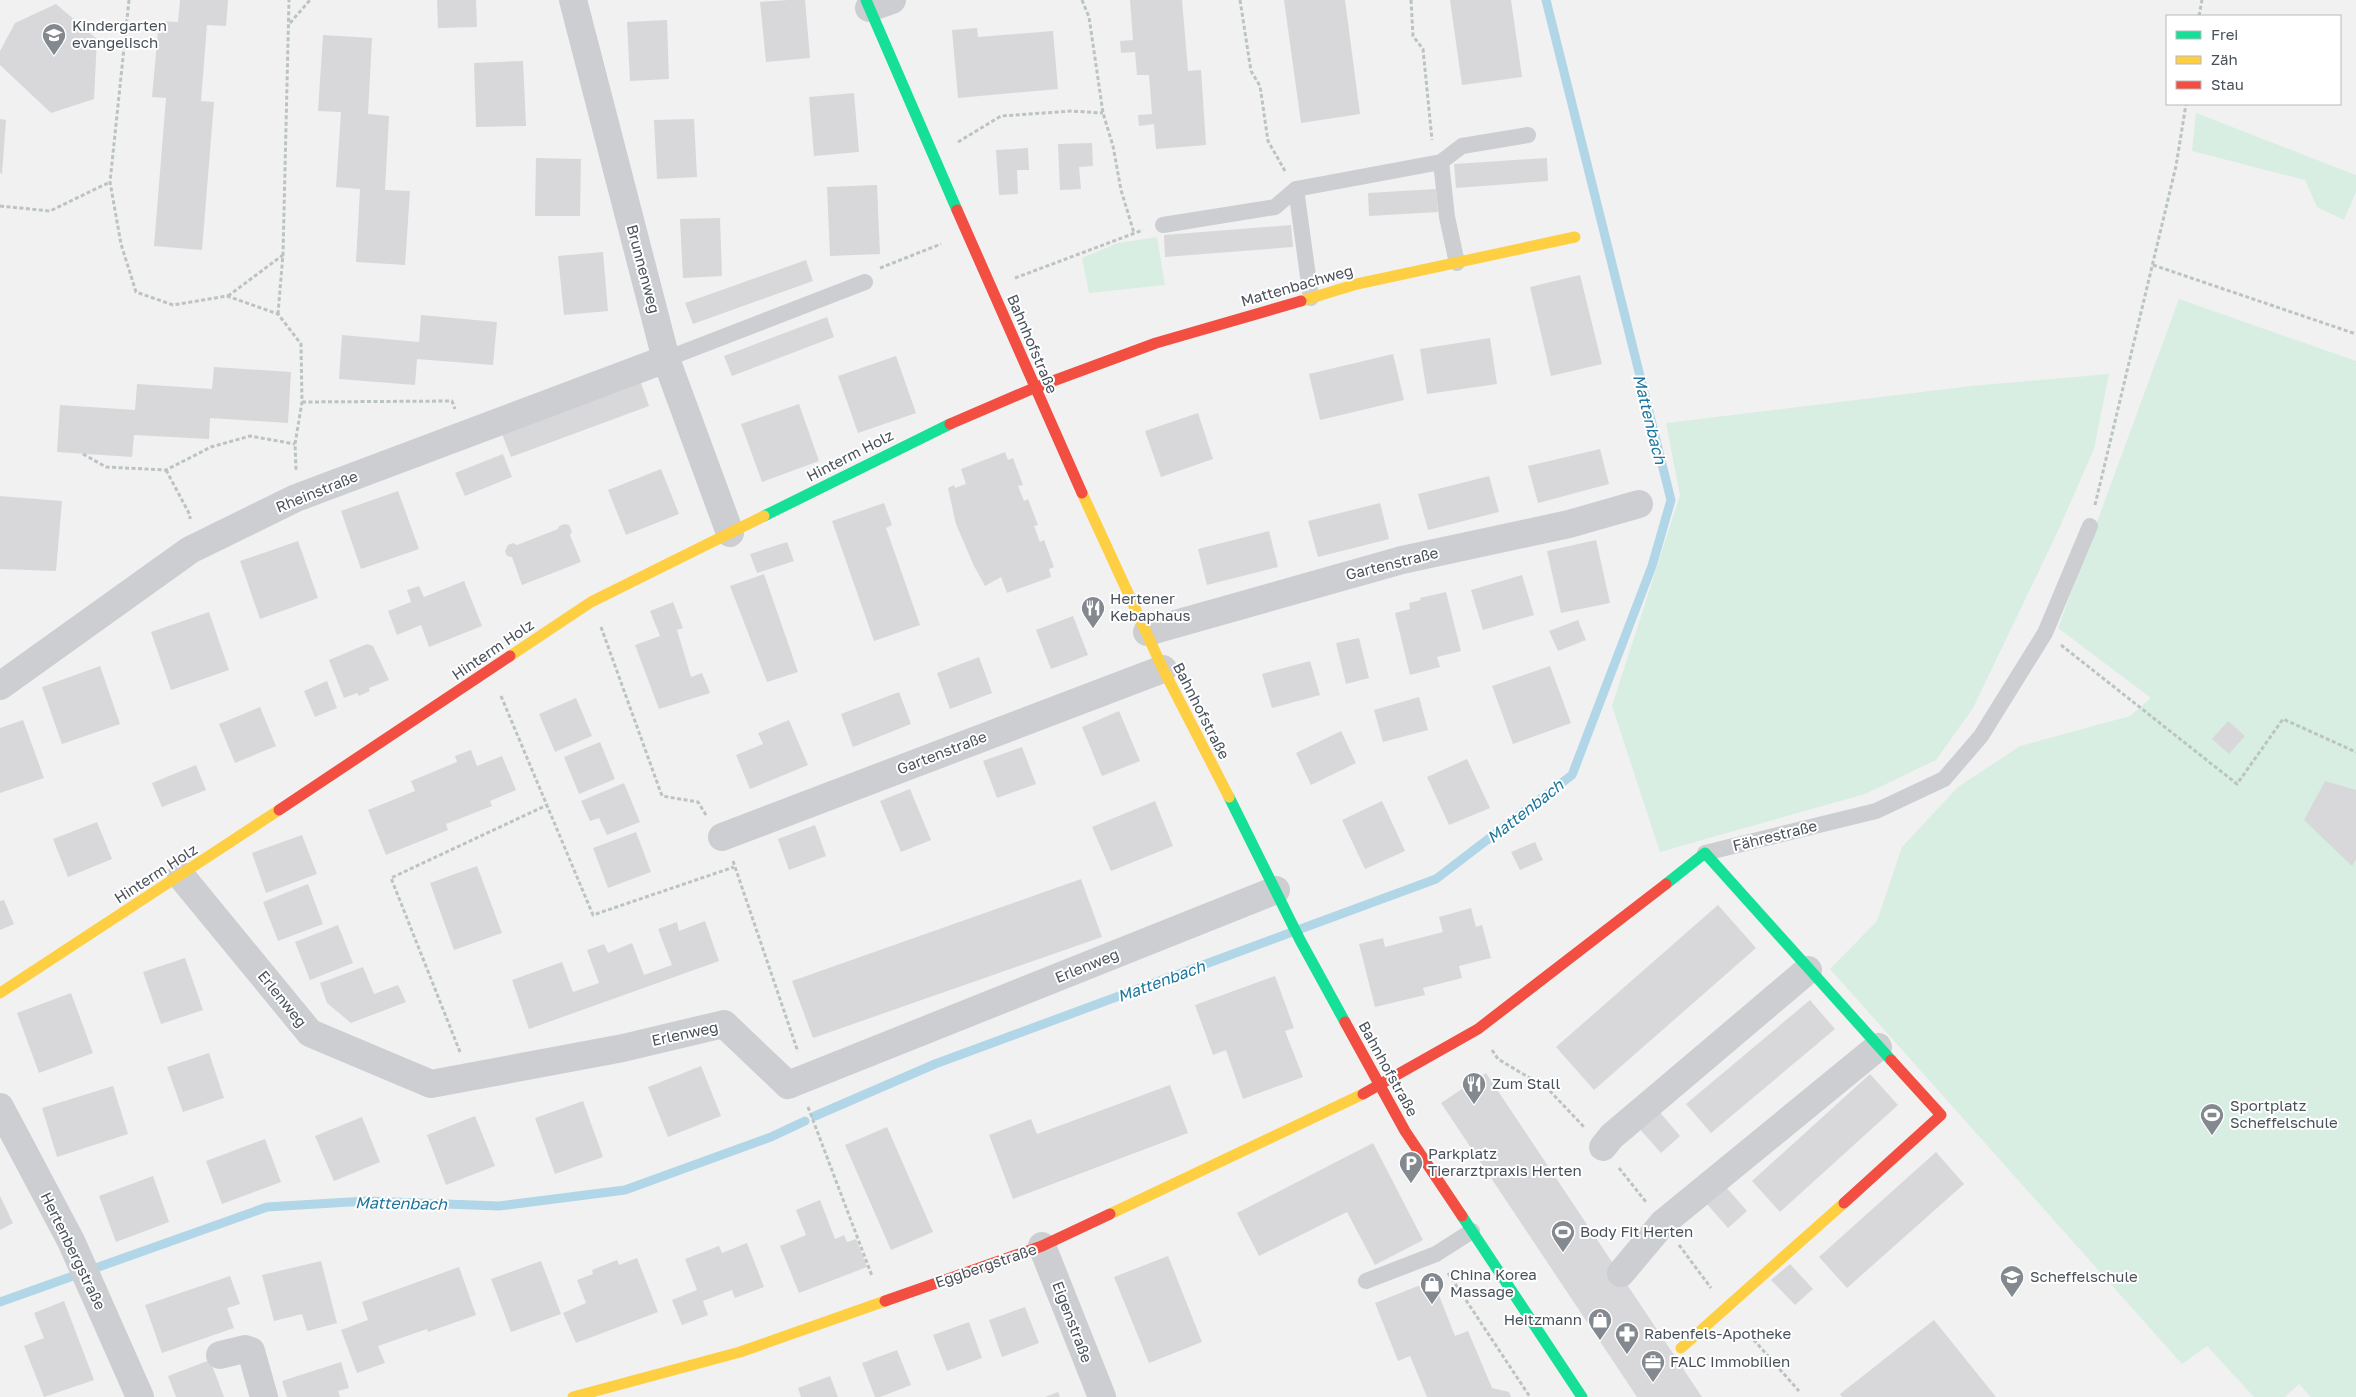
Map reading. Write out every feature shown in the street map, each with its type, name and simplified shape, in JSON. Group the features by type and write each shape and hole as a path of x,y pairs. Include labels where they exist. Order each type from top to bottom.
{"street":[{"name":"Brunnenweg","path":"573,0 666,359 730,533"},
{"name":"Bahnhofstraße","path":"876,3 934,157 1034,388 1163,669 1281,899 1300,940 1405,1131 1582,1397"},
{"name":"Mattenbachweg","path":"1034,388 1156,343 1357,284 1575,237"},
{"name":"Rheinstraße","path":"0,686 190,550 296,498 666,359"},
{"name":"Hinterm Holz","path":"0,993 181,876 592,602 931,432 1034,388"},
{"name":"Gartenstraße","path":"1147,632 1402,560 1569,524 1639,504"},
{"name":"Gartenstraße","path":"722,837 1163,669"},
{"path":"1681,1348 1727,1309 1941,1115 1808,970 1705,853"},
{"name":"Fährestraße","path":"1380,1086 1478,1029 1705,853"},
{"name":"Erlenweg","path":"181,876 310,1033 431,1084 623,1048 724,1024 788,1085 1281,899"},
{"path":"1603,1146 1612,1136 1808,970"},
{"path":"1621,1273 1663,1223 1878,1047"},
{"name":"Eggbergstraße","path":"573,1397 740,1352 1042,1246 1380,1086"},
{"name":"Hertenbergstraße","path":"0,1107 71,1241 140,1397"},
{"name":"Eigenstraße","path":"1042,1246 1102,1397"},
{"path":"220,1355 245,1349 251,1351 264,1397"}],"lane":[{"path":"1163,225 1275,207 1296,189 1438,163 1462,146 1528,135"},
{"path":"1438,163 1456,263"},
{"path":"1296,189 1311,298"},
{"path":"666,359 865,282"},
{"name":"Fährestraße","path":"1705,853 1876,811 1944,779 1982,736 2045,633 2090,526"},
{"path":"1366,1282 1436,1254 1472,1231"}],"path":[{"path":"129,0 110,182 121,244 136,292 173,306 227,296 283,254"},
{"path":"278,314 283,254 290,23 289,0"},
{"path":"290,23 310,0"},
{"path":"1082,0 1088,17 1103,113 1113,146 1121,190 1134,233"},
{"path":"1240,0 1251,71 1260,86 1268,141 1296,189"},
{"path":"1410,0 1413,36 1424,49 1438,163"},
{"path":"2199,15 2202,0"},
{"path":"2090,526 2176,166 2186,105"},
{"path":"934,157 1001,116 1072,111 1103,113"},
{"path":"0,206 50,212 110,182"},
{"path":"991,287 1134,233 1163,225"},
{"path":"865,282 863,275 942,244 969,236"},
{"path":"2153,265 2356,334"},
{"path":"227,296 278,314 301,344 302,402 295,444 296,498"},
{"path":"302,402 452,401 465,435"},
{"path":"83,454 106,467 166,470 211,447 250,436 295,444"},
{"path":"166,470 190,516 190,550"},
{"path":"2045,633 2237,784 2283,719 2356,752"},
{"path":"490,669 593,915 734,867"},
{"path":"470,1077 391,878 547,805"},
{"path":"798,1081 881,1303"},
{"path":"1436,1254 1530,1397"}],"green space":[{"path":"2196,113 2356,175 2356,192 2344,220 2317,207 2305,180 2192,151"},
{"path":"1157,237 1165,285 1089,293 1082,258 1118,243"},
{"path":"2179,299 2356,361 2356,1397 2311,1397 2299,1384 2285,1397 2254,1397 2207,1346 2182,1364 1830,969 1877,921 1902,847 1958,787 2020,746 2130,716 2151,698 2058,628"},
{"path":"2109,374 2094,449 2058,531 1973,708 1936,760 1865,794 1660,852 1612,706 1680,495 1666,423 1971,386"}],"building":[{"path":"180,0 228,0 226,26 207,25 201,101 214,102 202,250 154,246 166,98 152,97 159,21 178,22"},
{"path":"437,0 476,0 477,27 438,28"},
{"path":"805,0 810,58 766,62 760,2"},
{"path":"1130,0 1182,0 1188,71 1201,70 1206,145 1156,149 1154,124 1139,126 1138,115 1152,114 1149,75 1137,75 1135,52 1121,53 1120,41 1133,40"},
{"path":"1284,0 1345,0 1360,114 1301,123"},
{"path":"1450,0 1511,0 1522,77 1462,85"},
{"path":"56,4 97,39 94,99 51,113 0,65 0,51 15,23"},
{"path":"667,20 669,79 630,81 627,22"},
{"path":"977,28 978,37 1053,31 1058,89 958,98 952,30"},
{"path":"323,35 372,38 368,114 389,116 385,190 410,191 405,265 356,262 360,189 336,187 341,112 318,111"},
{"path":"523,61 526,126 476,127 474,63"},
{"path":"854,93 859,152 814,156 809,97"},
{"path":"0,119 6,120 2,174 0,173"},
{"path":"694,119 697,177 657,179 654,120"},
{"path":"1092,143 1093,166 1079,167 1081,189 1060,190 1058,144"},
{"path":"1028,148 1029,170 1017,170 1018,194 999,195 996,150"},
{"path":"536,158 581,159 580,216 535,216"},
{"path":"1547,158 1548,181 1456,188 1454,164"},
{"path":"877,185 880,254 830,256 827,187"},
{"path":"1436,189 1438,212 1369,216 1368,193"},
{"path":"720,218 722,276 683,278 680,219"},
{"path":"1291,225 1293,247 1165,257 1164,235"},
{"path":"603,252 608,311 564,315 558,256"},
{"path":"806,260 813,281 693,324 685,303"},
{"path":"1580,275 1602,364 1551,376 1530,287"},
{"path":"421,315 497,322 493,365 417,359 415,385 339,379 342,335 419,342"},
{"path":"827,317 834,337 732,376 724,356"},
{"path":"1490,338 1497,384 1427,394 1420,349"},
{"path":"1393,354 1404,400 1320,420 1309,374"},
{"path":"896,356 916,413 858,433 838,376"},
{"path":"214,367 291,372 288,423 210,418 209,439 134,435 132,457 57,452 60,405 135,410 137,384 212,389"},
{"path":"641,383 649,406 511,457 502,434"},
{"path":"799,404 819,461 762,482 741,424"},
{"path":"1198,413 1213,459 1161,477 1145,431"},
{"path":"1600,449 1609,484 1538,503 1528,466"},
{"path":"1005,452 1008,460 1013,458 1023,485 1018,486 1024,501 1028,499 1038,525 1034,526 1040,542 1044,540 1054,567 1049,569 1051,577 1007,593 1001,577 985,586 973,564 956,524 948,488 954,485 955,488 966,484 961,469"},
{"path":"503,454 512,477 465,496 455,473"},
{"path":"661,469 679,514 626,535 608,490"},
{"path":"1489,476 1499,512 1428,530 1418,494"},
{"path":"398,491 419,549 361,569 341,511"},
{"path":"0,496 62,501 56,571 0,569"},
{"path":"884,503 892,525 886,528 920,625 874,641 832,521"},
{"path":"1380,503 1389,539 1318,557 1308,521"},
{"path":"569,525 572,532 570,535 581,562 522,585 512,557 507,556 505,551 508,545 513,543 517,545 558,529 559,526"},
{"path":"1269,531 1278,567 1207,585 1198,549"},
{"path":"1596,540 1610,603 1561,613 1547,551"},
{"path":"298,541 318,598 260,619 240,561"},
{"path":"787,542 794,561 757,573 750,554"},
{"path":"764,574 798,672 767,682 730,586"},
{"path":"1522,575 1534,615 1483,630 1471,590"},
{"path":"464,581 482,626 429,647 421,625 397,635 388,611 411,602 407,590 419,586 424,597"},
{"path":"1446,592 1461,651 1437,657 1440,667 1410,675 1395,613 1410,609 1409,603 1421,600 1420,598"},
{"path":"673,602 683,628 677,630 691,677 702,673 710,693 659,709 635,645 660,636 650,611"},
{"path":"209,612 229,670 171,690 151,632"},
{"path":"1073,616 1088,655 1051,669 1036,630"},
{"path":"1578,620 1586,640 1558,651 1549,631"},
{"path":"1359,638 1369,678 1346,684 1336,643"},
{"path":"367,644 373,646 389,680 369,688 370,691 359,696 357,693 344,698 329,660"},
{"path":"979,657 992,693 950,709 937,673"},
{"path":"1310,661 1320,695 1272,708 1262,674"},
{"path":"100,666 120,724 62,744 42,687"},
{"path":"1550,666 1571,723 1513,744 1492,686"},
{"path":"327,681 337,708 315,717 304,691"},
{"path":"899,692 911,724 853,747 841,714"},
{"path":"1419,697 1428,730 1383,742 1374,710"},
{"path":"576,698 592,736 555,752 539,714"},
{"path":"260,707 276,746 235,763 219,724"},
{"path":"1119,711 1140,761 1102,776 1082,727"},
{"path":"23,720 44,778 0,793 0,728"},
{"path":"789,720 808,765 750,789 736,755 763,744 758,733"},
{"path":"2228,721 2245,736 2229,754 2212,739"},
{"path":"1341,731 1356,763 1311,785 1296,753"},
{"path":"600,742 615,779 579,794 564,757"},
{"path":"1022,747 1036,784 997,798 983,761"},
{"path":"471,750 477,766 502,756 516,790 490,801 492,806 446,824 448,830 386,855 368,810 415,791 411,781 457,762 455,756"},
{"path":"1467,759 1490,808 1449,825 1427,777"},
{"path":"196,765 206,790 162,807 152,783"},
{"path":"2325,781 2356,790 2356,859 2352,866 2304,820"},
{"path":"624,783 640,822 607,835 599,818 590,821 581,801"},
{"path":"910,789 931,840 901,852 880,801"},
{"path":"1155,801 1173,846 1111,871 1092,827"},
{"path":"1382,801 1405,851 1365,869 1342,820"},
{"path":"97,822 112,859 68,877 53,839"},
{"path":"815,825 826,856 789,870 778,839"},
{"path":"636,832 651,872 608,888 593,848"},
{"path":"302,835 317,874 266,893 252,853"},
{"path":"1535,842 1543,860 1520,870 1511,852"},
{"path":"477,866 502,933 454,950 430,883"},
{"path":"1081,879 1102,937 813,1038 792,981"},
{"path":"308,884 323,924 278,941 263,902"},
{"path":"4,900 14,924 0,930 0,901"},
{"path":"1718,905 1756,948 1594,1090 1556,1047"},
{"path":"1471,908 1476,927 1482,925 1491,958 1459,966 1462,978 1423,988 1425,995 1375,1007 1359,944 1383,938 1385,947 1443,932 1439,917"},
{"path":"705,921 719,961 529,1029 512,980 562,962 573,992 599,983 587,950 604,944 608,953 632,943 644,975 672,965 658,929 677,922 679,931"},
{"path":"338,925 353,963 310,980 295,942"},
{"path":"185,958 203,1010 161,1024 143,972"},
{"path":"363,967 374,994 398,985 406,1002 351,1023 327,1003 320,983"},
{"path":"1275,976 1294,1028 1285,1031 1303,1077 1243,1099 1226,1050 1213,1055 1195,1005"},
{"path":"71,993 93,1053 39,1073 17,1013"},
{"path":"1810,1000 1835,1029 1711,1133 1686,1104"},
{"path":"209,1053 224,1098 183,1112 167,1067"},
{"path":"701,1066 721,1116 668,1137 648,1087"},
{"path":"1486,1073 1702,1397 1637,1397 1441,1103"},
{"path":"1870,1074 1898,1105 1780,1212 1752,1181"},
{"path":"1170,1085 1188,1133 1013,1199 989,1135 1031,1119 1037,1134"},
{"path":"113,1086 128,1134 57,1157 42,1108"},
{"path":"583,1101 603,1157 555,1174 535,1118"},
{"path":"1657,1109 1680,1136 1661,1153 1637,1126"},
{"path":"475,1116 495,1166 446,1185 427,1135"},
{"path":"362,1117 380,1162 334,1181 315,1136"},
{"path":"887,1127 933,1232 891,1250 845,1145"},
{"path":"265,1139 281,1182 222,1204 206,1161"},
{"path":"1373,1143 1423,1240 1375,1265 1347,1212 1259,1256 1237,1213"},
{"path":"1936,1152 1964,1184 1847,1288 1819,1257"},
{"path":"153,1176 169,1222 116,1242 99,1196"},
{"path":"1725,1186 1747,1211 1728,1228 1706,1203"},
{"path":"0,1196 13,1223 0,1230"},
{"path":"820,1200 835,1239 844,1235 847,1242 856,1239 867,1267 799,1293 780,1246 806,1235 796,1210"},
{"path":"747,1243 764,1287 735,1298 732,1290 703,1301 708,1315 682,1325 672,1300 697,1290 685,1259 719,1246 722,1253"},
{"path":"1168,1256 1202,1342 1149,1363 1114,1277"},
{"path":"637,1258 658,1312 576,1343 563,1313 586,1303 577,1280 593,1274 592,1270 617,1260 619,1265"},
{"path":"321,1261 337,1323 307,1331 302,1314 274,1321 262,1275"},
{"path":"541,1261 561,1314 511,1332 491,1279"},
{"path":"1790,1264 1813,1289 1795,1305 1771,1280"},
{"path":"459,1267 476,1315 428,1332 427,1329 378,1346 385,1363 357,1373 341,1330 368,1320 362,1302"},
{"path":"230,1276 240,1304 227,1308 234,1328 162,1353 145,1305"},
{"path":"1433,1280 1455,1336 1468,1331 1492,1388 1509,1392 1511,1397 1427,1397 1410,1356 1398,1361 1375,1303"},
{"path":"64,1301 94,1380 44,1397 24,1346 44,1338 34,1313"},
{"path":"1025,1307 1039,1343 1002,1357 989,1320"},
{"path":"1934,1320 1996,1397 1842,1397 1840,1394"},
{"path":"969,1322 982,1358 947,1371 933,1335"},
{"path":"897,1350 911,1385 880,1397 875,1397 862,1363"},
{"path":"210,1360 224,1397 176,1397 168,1376"},
{"path":"341,1362 349,1388 338,1391 340,1397 287,1397 282,1381"},
{"path":"830,1376 838,1397 801,1397 798,1388"},
{"path":"1058,1392 1060,1397 1045,1397"}],"waterway":[{"name":"Mattenbach","path":"815,1116 935,1064 1436,879 1572,775 1652,566 1671,500 1546,0"},
{"name":"Mattenbach","path":"0,1302 267,1207 366,1201 499,1206 625,1190 771,1137 805,1121"}],"traffic: fast":[{"path":"866,0 957,210"},
{"path":"764,516 950,424"},
{"path":"1229,797 1300,940 1345,1022"},
{"path":"1666,884 1705,853 1891,1060"},
{"path":"1462,1216 1582,1397"}],"traffic: slow":[{"path":"1301,301 1357,284 1575,237"},
{"path":"1082,493 1163,669 1229,797"},
{"path":"510,656 591,602 764,516"},
{"path":"0,993 279,810"},
{"path":"1110,1214 1363,1094"},
{"path":"1681,1348 1844,1203"},
{"path":"573,1397 740,1352 885,1301"}],"traffic: jam":[{"path":"957,210 1082,493"},
{"path":"950,424 1034,388 1156,343 1301,301"},
{"path":"279,810 510,656"},
{"path":"1363,1094 1478,1029 1666,884"},
{"path":"1345,1022 1405,1131 1462,1216"},
{"path":"1844,1203 1941,1115 1891,1060"},
{"path":"885,1301 1042,1246 1110,1214"}],"place":[{"name":"Kindergarten evangelisch","path":"54,56"},
{"name":"Hertener Kebaphaus","path":"1093,629"},
{"name":"Zum Stall","path":"1474,1105"},
{"name":"Sportplatz Scheffelschule","path":"2212,1136"},
{"name":"Parkplatz Tierarztpraxis Herten","path":"1411,1184"},
{"name":"Body Fit Herten","path":"1563,1253"},
{"name":"Scheffelschule","path":"2012,1298"},
{"name":"China Korea Massage","path":"1432,1305"},
{"name":"Heitzmann","path":"1600,1341"},
{"name":"Rabenfels-Apotheke","path":"1627,1355"},
{"name":"FALC Immobilien","path":"1653,1383"}]}
